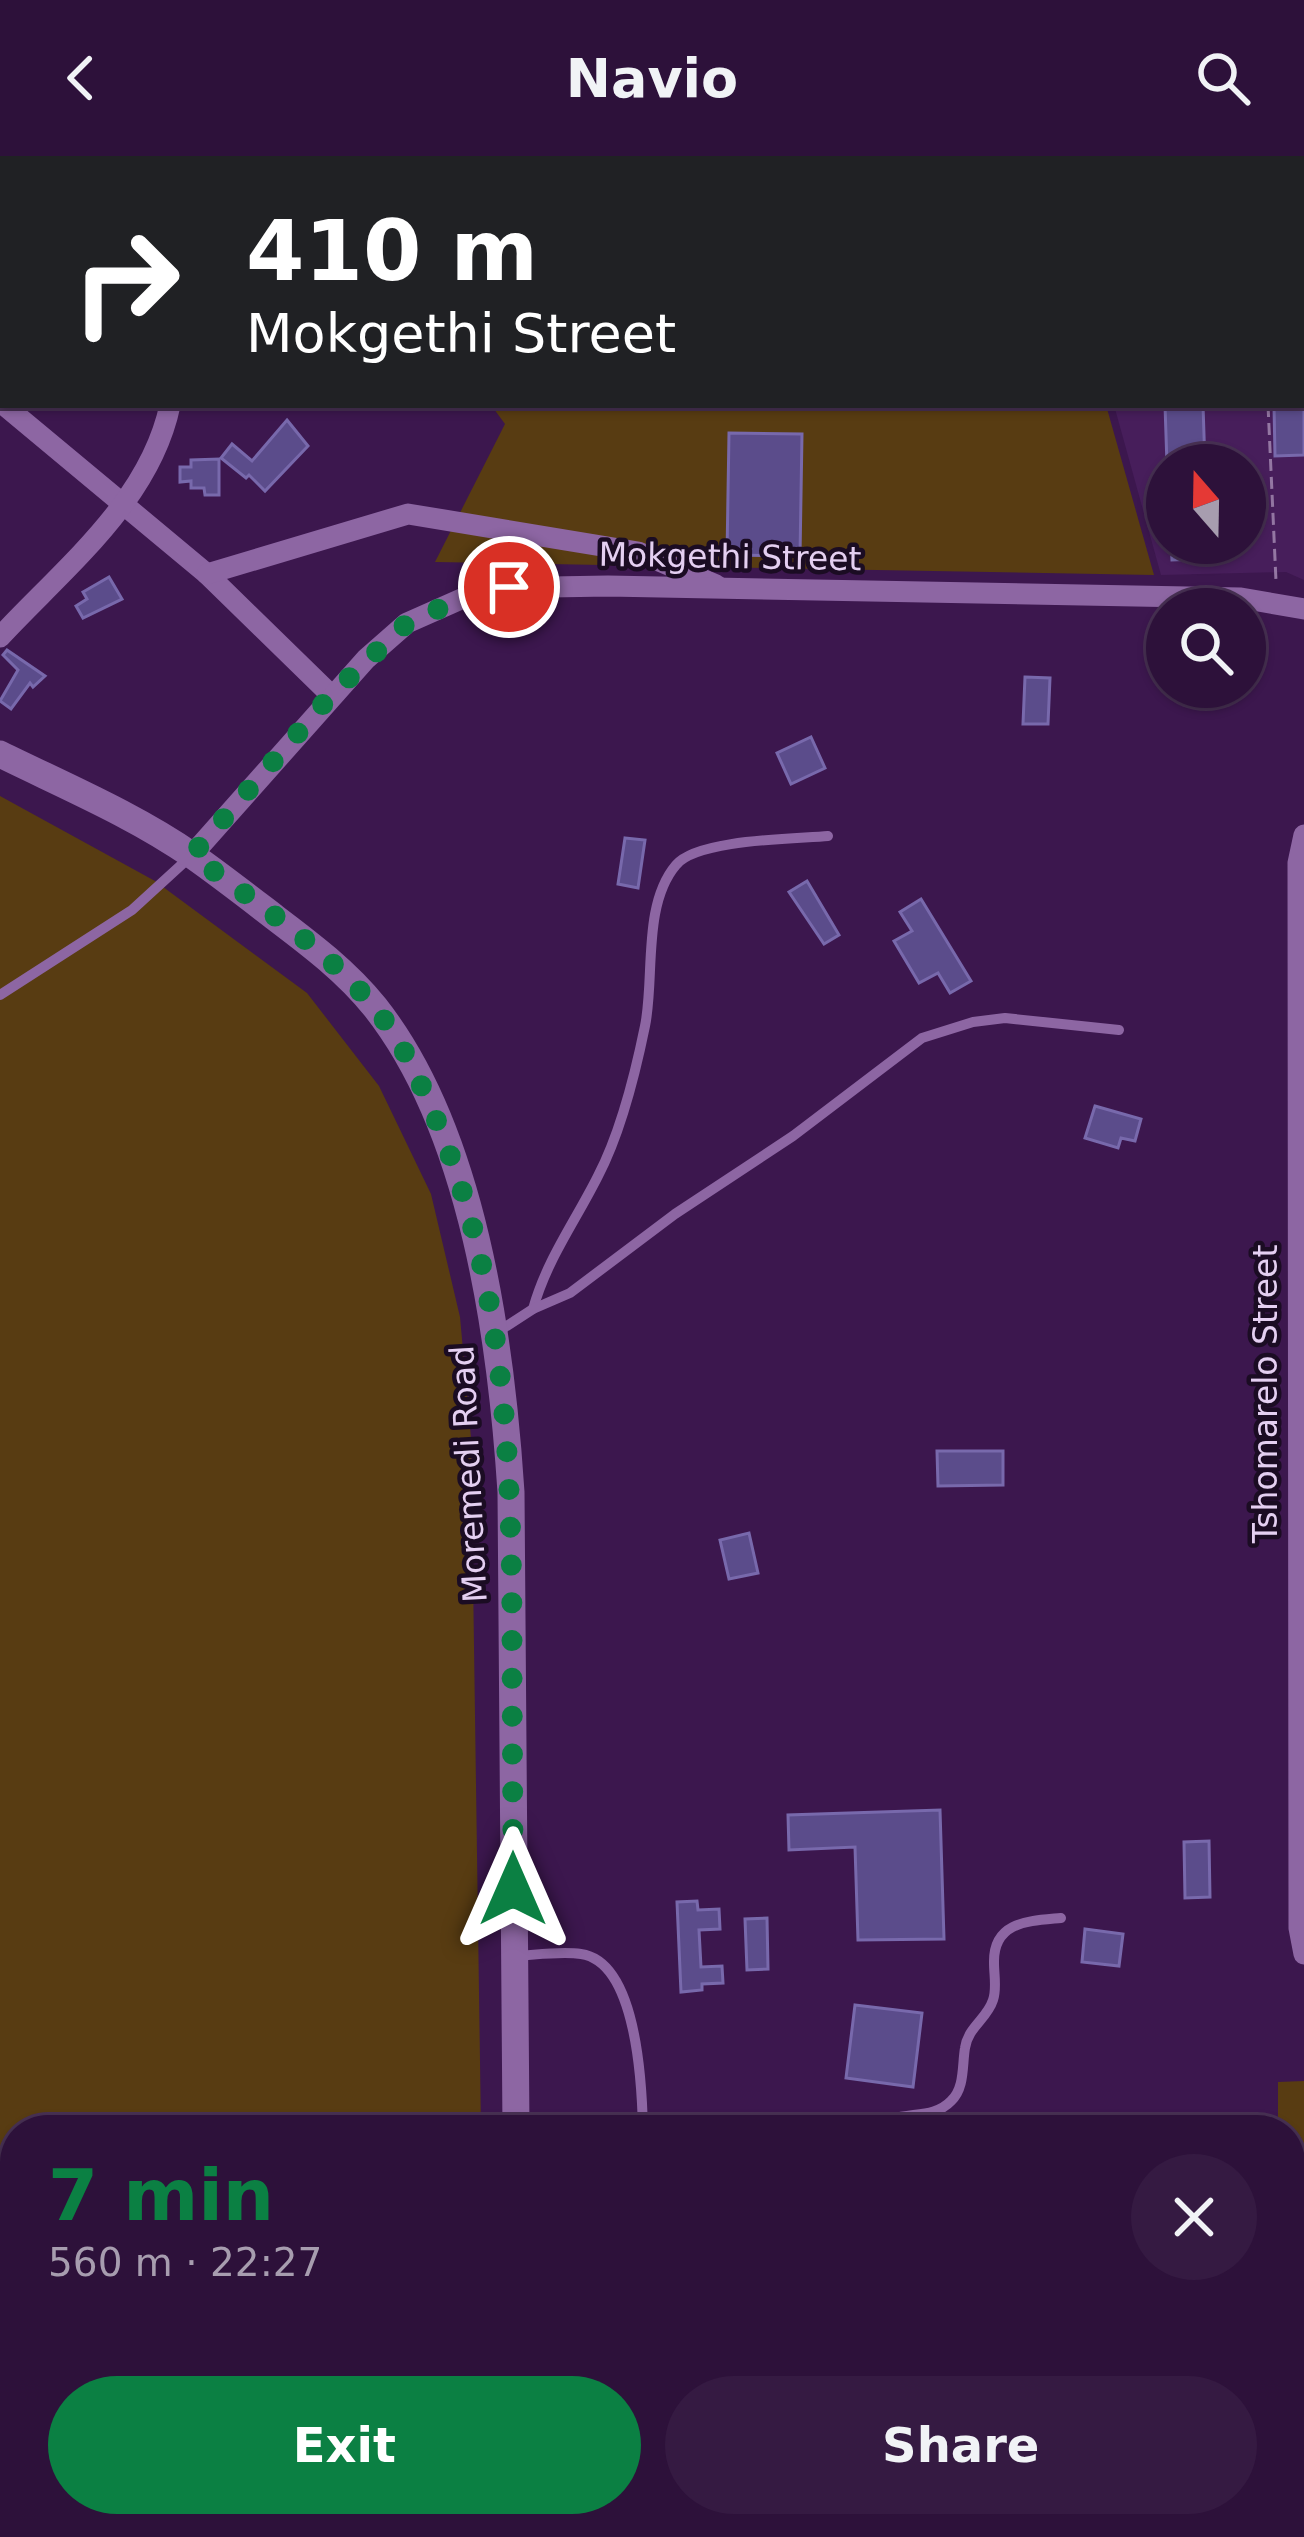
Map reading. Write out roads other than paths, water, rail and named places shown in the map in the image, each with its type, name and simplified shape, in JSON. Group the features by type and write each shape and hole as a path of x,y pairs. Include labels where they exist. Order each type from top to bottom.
{"street":[{"path":"8,408 207,574 331,695"},
{"path":"0,637 142,483 169,408"},
{"path":"207,574 408,514 638,552 722,588"},
{"name":"Mokgethi Street","path":"192,855 331,695 407,623 486,588 722,588 1277,601 1304,608"},
{"name":"Moremedi Road","path":"0,754 192,855 334,962 376,1008 419,1082 450,1155 465,1196 496,1333 511,1492 515,2115"},
{"name":"Tshomarelo Street","path":"1304,835 1298,863 1299,1905 1304,1954"}],"lane":[{"path":"533,1309 553,1252 599,1175 622,1111 645,1026 656,911 674,866 702,850 828,836"},
{"path":"0,995 132,910 192,855"},
{"path":"496,1333 570,1293 675,1214 793,1136 922,1038 973,1022 1005,1018 1119,1030"},
{"path":"901,2115 935,2111 953,2100 962,2081 965,2040 995,1997 994,1950 1001,1934 1017,1922 1061,1918"},
{"path":"514,1956 584,1954 610,1967 625,1994 643,2115"}]}
